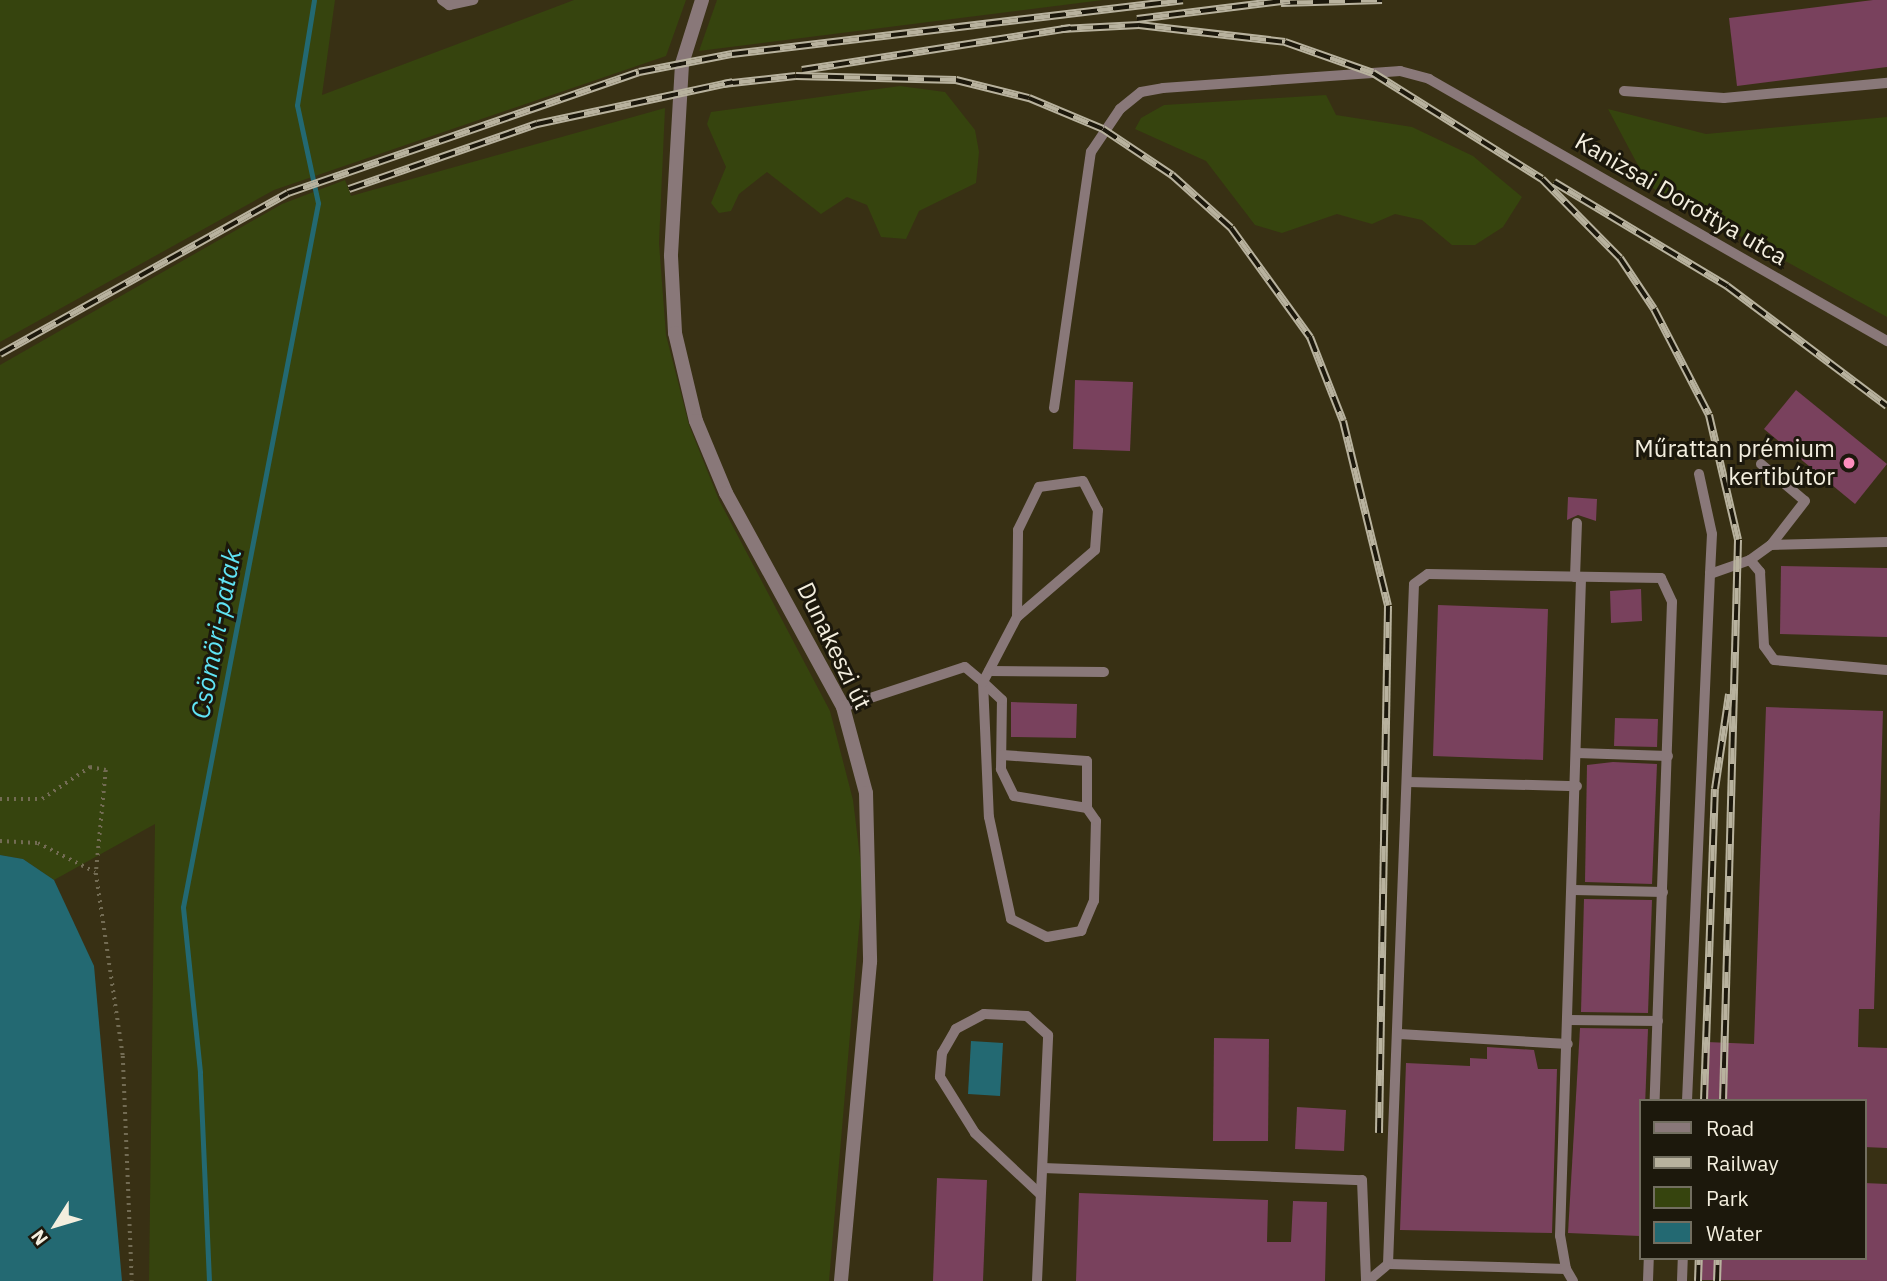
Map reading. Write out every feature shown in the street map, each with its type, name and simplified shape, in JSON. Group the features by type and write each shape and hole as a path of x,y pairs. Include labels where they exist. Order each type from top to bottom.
{"street":[{"name":"Dunakeszi út","path":"702,0 689,29 680,92 672,282 675,333 696,421 726,493 843,707 866,793 872,877 841,1281"}],"lane":[{"path":"442,0 449,5 473,0"},
{"name":"Kanizsai Dorottya utca","path":"1054,408 1091,152 1103,129 1141,92 1400,71 1455,93 1887,341"},
{"path":"1624,91 1724,98 1887,83"},
{"path":"1710,574 1750,559 1770,545 1805,501 1761,464"},
{"path":"1687,1099 1712,534 1699,474"},
{"path":"1002,755 1087,761 1087,808 1096,821 1094,901 1082,931 1047,937 1011,919 989,817 983,682 1017,617 1095,550 1098,510 1083,481 1040,487 1018,530 1017,617"},
{"path":"1573,1281 1566,1269 1560,1236 1577,786 1577,523"},
{"path":"1770,545 1887,542"},
{"path":"1750,559 1760,572 1765,646 1774,660 1887,670"},
{"path":"1388,1264 1399,1034 1414,584 1428,574 1661,578 1672,602 1655,1099"},
{"path":"843,707 964,667 1002,700 1001,769 1014,796 1087,808"},
{"path":"989,671 1104,673"},
{"path":"1577,753 1668,756"},
{"path":"1408,782 1577,786"},
{"path":"1574,890 1663,892"},
{"path":"1037,1281 1048,1035 1027,1016 984,1014 956,1028 942,1053 940,1077 975,1133 1040,1194"},
{"path":"1569,1020 1658,1021"},
{"path":"1399,1034 1568,1044"},
{"path":"1043,1168 1362,1180 1367,1281"},
{"path":"1648,1281 1649,1260"},
{"path":"1682,1260 1682,1281"},
{"path":"1367,1281 1388,1264 1566,1269"}],"path":[{"path":"0,799 42,799 90,767 106,770 96,873 123,1056 132,1281"},
{"path":"0,841 38,843 96,873"}],"green space":[{"path":"0,0 335,0 322,95 574,0 686,0 666,56 274,190 0,342"},
{"path":"717,0 1103,0 699,51"},
{"path":"900,86 945,92 975,130 979,152 976,183 919,211 906,239 881,237 867,205 847,197 821,214 767,172 739,194 731,211 719,213 711,203 726,167 707,124 711,112"},
{"path":"1326,95 1336,115 1412,127 1473,156 1522,197 1503,227 1475,245 1452,245 1422,220 1395,214 1372,224 1337,214 1282,233 1255,225 1206,161 1135,129 1141,118 1164,105"},
{"path":"665,108 659,243 666,335 689,425 719,500 830,711 853,800 863,882 829,1281 149,1281 155,824 54,880 23,859 0,855 0,365 282,204 345,180 351,196"},
{"path":"1608,109 1706,134 1887,117 1887,317 1649,186"}],"water":[{"path":"0,855 23,859 54,880 94,966 122,1281 0,1281"},
{"path":"971,1041 1003,1043 1000,1096 968,1094"}],"building":[{"path":"1887,0 1887,67 1737,86 1729,18"},
{"path":"1075,380 1133,382 1130,451 1073,449"},
{"path":"1796,390 1887,464 1855,504 1764,429"},
{"path":"1568,497 1597,499 1596,521 1578,515 1567,520"},
{"path":"1781,566 1887,568 1887,637 1780,634"},
{"path":"1641,589 1642,621 1611,623 1610,591"},
{"path":"1438,605 1548,609 1543,760 1433,756"},
{"path":"1011,702 1077,704 1076,738 1011,737"},
{"path":"1766,707 1883,711 1874,1009 1859,1009 1858,1047 1887,1048 1887,1148 1866,1147 1866,1099 1705,1099 1707,1042 1754,1044"},
{"path":"1615,718 1658,719 1657,747 1614,746"},
{"path":"1613,762 1657,764 1652,884 1585,882 1587,765"},
{"path":"1584,899 1652,900 1648,1013 1581,1012"},
{"path":"1580,1028 1648,1029 1645,1099 1638,1099 1638,1236 1568,1233"},
{"path":"1214,1038 1269,1039 1268,1141 1213,1141"},
{"path":"1487,1047 1534,1050 1538,1069 1557,1069 1552,1233 1400,1230 1406,1063 1470,1066 1470,1058 1487,1059"},
{"path":"1297,1107 1346,1110 1344,1151 1295,1149"},
{"path":"937,1178 987,1180 983,1281 933,1281"},
{"path":"1866,1183 1887,1184 1887,1281 1699,1280 1700,1260 1866,1260"},
{"path":"1079,1193 1268,1200 1267,1242 1291,1242 1293,1201 1327,1202 1325,1281 1076,1281"}],"waterway":[{"name":"Csömöri-patak","path":"209,1281 200,1072 183,907 318,203 297,105 314,0"}],"railway":[{"path":"0,354 288,193 639,72 732,54 1183,0"},
{"path":"1137,19 1290,0"},
{"path":"1281,3 1382,0"},
{"path":"1061,29 1139,25 1285,42 1373,73 1542,179 1620,258 1654,309 1709,415 1738,540 1723,1099"},
{"path":"802,70 1071,28"},
{"path":"723,84 796,76 956,80 1029,98 1103,129 1172,175 1231,228 1310,337 1343,421 1388,606 1379,1133"},
{"path":"349,189 537,124 733,82"},
{"path":"1554,182 1727,286 1887,406"},
{"path":"1704,1099 1715,789 1729,694"},
{"path":"1698,1281 1699,1260"},
{"path":"1717,1281 1718,1260"}],"place":[{"name":"Műrattan prémium kertibútor","path":"1849,463"}]}
